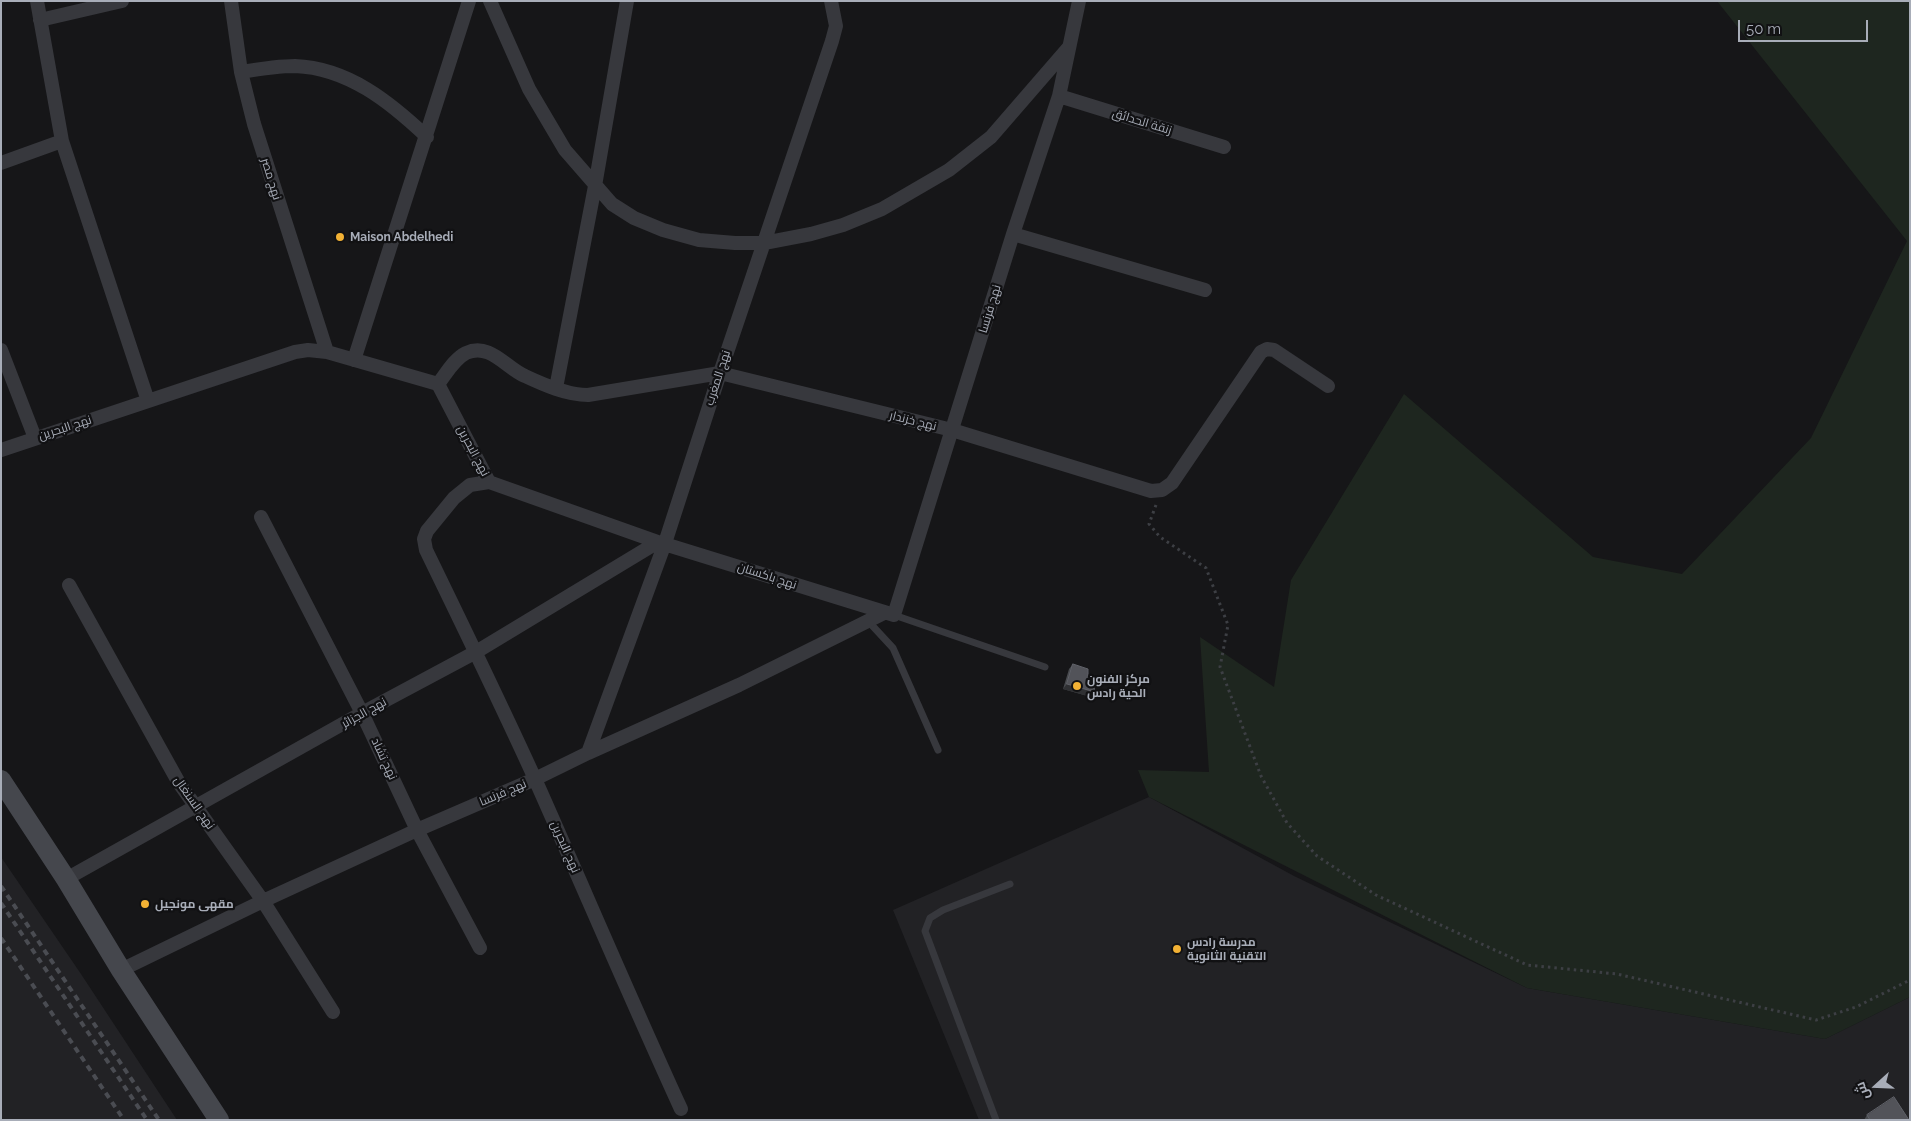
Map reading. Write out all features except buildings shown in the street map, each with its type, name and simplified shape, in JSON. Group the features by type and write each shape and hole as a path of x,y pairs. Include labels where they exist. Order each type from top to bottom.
{"street":[{"path":"37,1 62,140 148,401"},
{"path":"40,20 122,1"},
{"name":"نهج مصر","path":"231,1 241,72 254,124 327,352"},
{"path":"354,360 469,1"},
{"path":"490,1 529,89 565,150 594,186 612,204 634,218 663,230 699,240 764,243 812,234 882,209 949,170 991,137 1070,46"},
{"path":"556,388 627,1"},
{"name":"نهج المغرب","path":"588,753 662,542 832,41 836,26 831,1"},
{"name":"نهج فرنسا","path":"121,970 262,901 417,830 535,779 739,685 868,621 889,614 952,430 1013,234 1059,96 1079,1"},
{"path":"241,72 295,66 333,73 374,92 402,113 427,137"},
{"name":"زنقة الحدائق","path":"1059,96 1224,147"},
{"path":"1,163 62,140"},
{"path":"1013,234 1205,290"},
{"path":"1162,490 1172,483 1261,352 1267,349 1274,350 1328,386"},
{"path":"1,350 35,438"},
{"name":"نهج البحرين","path":"1,450 295,352 308,350 327,352 438,384 489,482 470,485 454,498 427,531 424,539 426,550 535,779 681,1109"},
{"name":"نهج خزندار","path":"438,384 454,363 467,353 481,351 491,353 524,376 573,395 588,395 720,372 952,430 1151,491 1162,490"},
{"name":"نهج باكستان","path":"489,482 662,542 889,614"},
{"name":"نهج تشاد","path":"261,517 362,713 417,830 480,948"},
{"name":"نهج الجزائر","path":"66,879 362,713 476,652 662,542"},
{"name":"نهج السنغال","path":"69,585 179,783 262,901 333,1012"},
{"path":"1,780 66,879 121,970 219,1120"}],"lane":[{"name":"نهج باكستان","path":"889,614 1045,667"},
{"path":"868,621 893,648 938,750"},
{"path":"996,1120 925,931 930,918 943,910 1010,884"}],"path":[{"path":"1162,490 1149,524 1160,537 1206,568 1228,625 1220,667 1261,776 1287,823 1317,856 1376,895 1527,965 1617,974 1816,1020 1856,1007 1910,980"}],"shaded area":[{"path":"1717,1 1910,1 1910,997 1825,1039 1527,988 1149,797 1138,770 1209,772 1200,637 1274,687 1291,580 1404,394 1593,557 1682,574 1811,438 1907,241"},
{"name":"مدرسة رادس التقنية الثانوية","path":"1149,797 1294,876 1527,988 1825,1039 1910,997 1910,1120 979,1120 893,910"},
{"path":"1,857 81,974 177,1120 1,1120"}],"railway":[{"path":"1,886 159,1120"},
{"path":"1,903 147,1120"},
{"path":"1,938 124,1120"}],"place":[{"name":"Maison Abdelhedi","path":"340,237"},
{"name":"مركز الفنون الحية رادس","path":"1077,686"},
{"name":"مقهى مونجيل","path":"145,904"},
{"name":"مدرسة رادس التقنية الثانوية","path":"1177,949"}]}
